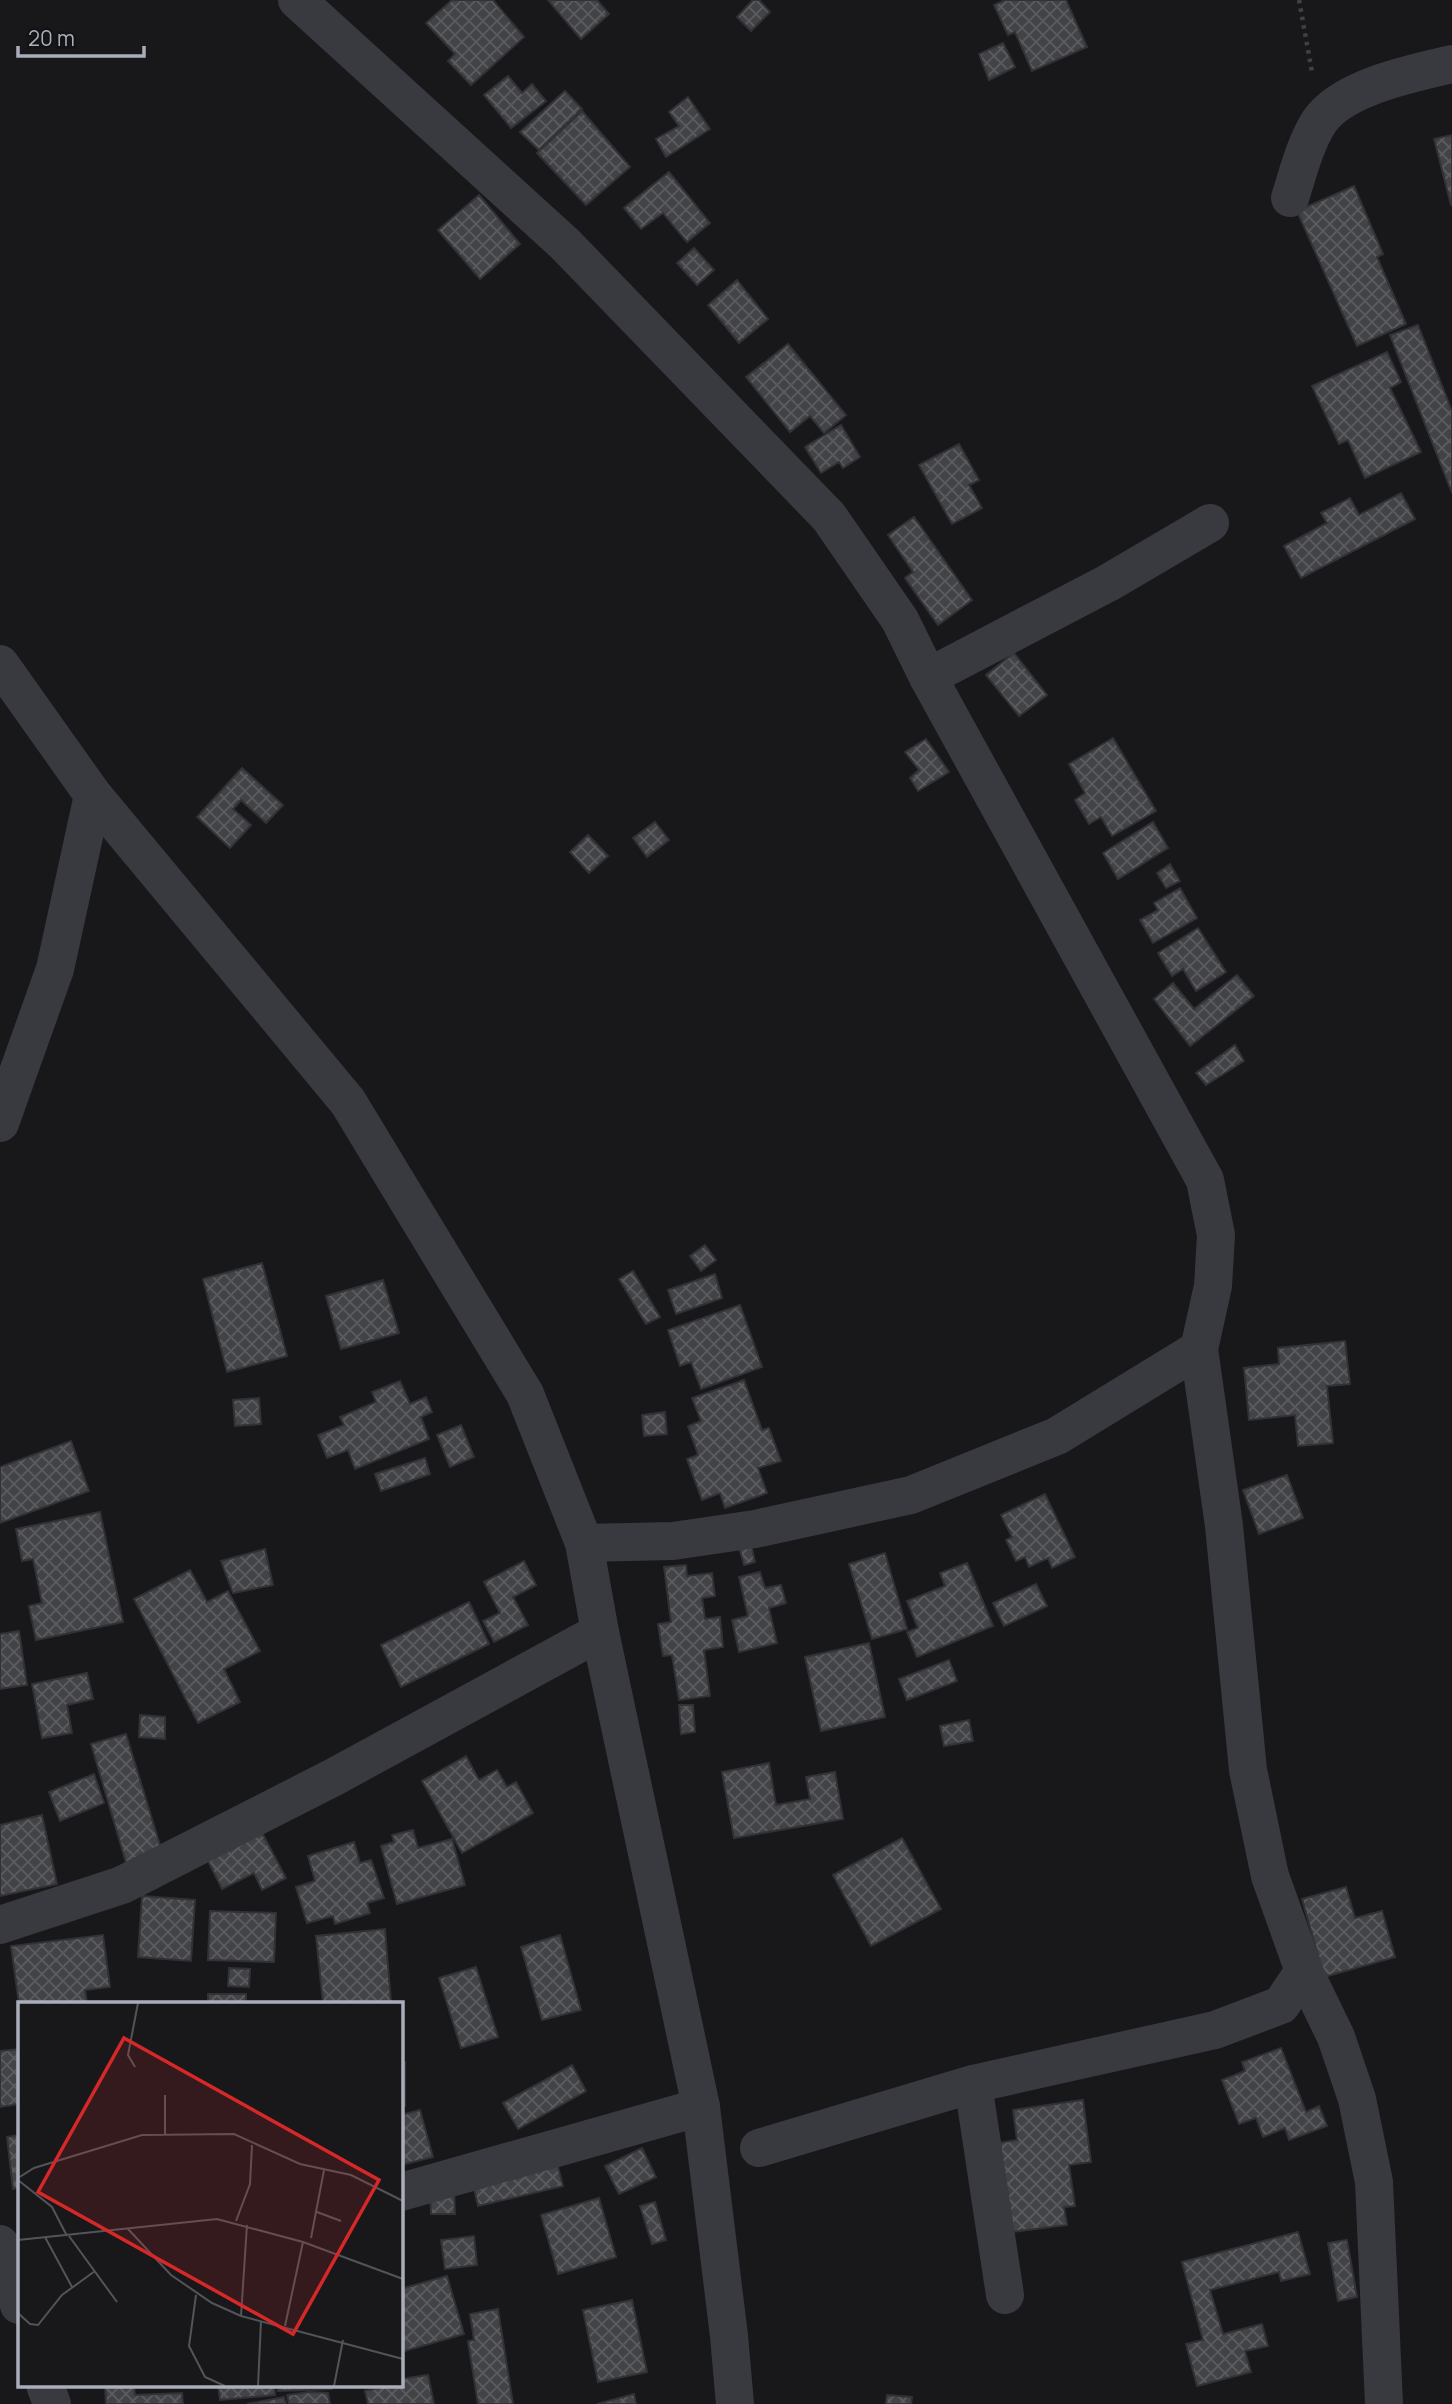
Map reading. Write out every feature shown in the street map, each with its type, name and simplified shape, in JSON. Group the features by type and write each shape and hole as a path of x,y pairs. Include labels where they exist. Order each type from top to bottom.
{"street":[{"path":"297,0 565,244 829,517 900,620 928,677 1205,1180 1216,1235 1213,1286 1199,1349 1224,1526 1248,1770 1270,1876 1304,1971 1336,2037 1357,2099 1374,2182 1384,2404"},
{"path":"1290,198 1300,164 1320,120 1349,96 1390,79 1452,64"},
{"path":"928,677 1108,583 1210,523"},
{"path":"0,664 93,795 348,1102 525,1394 584,1543 600,1632 701,2107 735,2404"},
{"path":"0,1123 55,969 93,795"},
{"path":"584,1543 673,1541 755,1528 911,1495 1058,1436 1199,1349"},
{"path":"0,1925 122,1885 334,1777 600,1632"},
{"path":"759,2148 973,2084 1216,2030 1281,2005 1304,1971"},
{"path":"973,2084 1006,2295"},
{"path":"402,2192 701,2107"},
{"path":"0,2244 18,2302"},
{"path":"45,2386 52,2404"}],"path":[{"path":"1299,0 1320,120"}],"building":[{"path":"452,0 493,0 524,37 471,85 448,61 455,54 426,23"},
{"path":"548,0 597,0 609,14 581,39"},
{"path":"753,0 759,0 770,12 751,31 737,17"},
{"path":"1005,0 1066,0 1087,47 1032,71 1015,32 1008,35 994,5"},
{"path":"1003,43 1015,67 989,80 979,54"},
{"path":"508,76 522,93 532,84 546,101 511,128 484,95"},
{"path":"565,91 582,109 539,150 520,132"},
{"path":"688,97 710,129 666,157 656,139 679,126 669,112"},
{"path":"582,111 630,167 586,205 537,153"},
{"path":"1452,135 1452,205 1451,205 1434,139"},
{"path":"669,172 710,223 687,242 663,213 641,229 624,208"},
{"path":"1354,186 1383,254 1377,257 1406,324 1357,346 1297,211"},
{"path":"479,195 520,244 480,279 438,230"},
{"path":"694,248 714,270 697,285 677,263"},
{"path":"737,280 768,319 739,343 708,305"},
{"path":"1418,325 1452,411 1452,493 1390,335"},
{"path":"788,344 846,415 824,433 810,416 790,432 746,377"},
{"path":"1387,352 1401,382 1390,388 1421,452 1365,478 1348,440 1339,444 1312,386"},
{"path":"841,425 860,457 843,468 839,462 821,473 805,447"},
{"path":"959,444 979,480 969,485 982,508 952,524 919,465"},
{"path":"1401,493 1415,519 1301,578 1284,546 1327,523 1321,513 1350,498 1359,515"},
{"path":"914,517 972,600 938,625 905,578 913,572 888,535"},
{"path":"1014,653 1047,695 1019,716 986,675"},
{"path":"1113,738 1156,811 1112,836 1101,817 1089,824 1075,800 1085,793 1069,764"},
{"path":"926,739 949,772 918,791 910,778 919,770 905,752"},
{"path":"242,768 283,805 266,823 241,800 233,809 251,825 230,848 197,817"},
{"path":"655,822 669,840 647,857 633,838"},
{"path":"1153,822 1168,848 1118,879 1103,853"},
{"path":"588,835 608,856 589,873 570,852"},
{"path":"1170,864 1180,881 1166,888 1157,873"},
{"path":"1180,888 1197,918 1153,943 1140,920 1158,910 1154,903"},
{"path":"1198,928 1226,972 1196,991 1183,969 1172,976 1158,953"},
{"path":"1237,975 1254,996 1190,1046 1154,999 1173,983 1194,1009"},
{"path":"1235,1045 1244,1061 1206,1085 1196,1073"},
{"path":"705,1245 716,1260 701,1271 690,1256"},
{"path":"262,1263 287,1356 227,1372 203,1279"},
{"path":"633,1271 660,1317 646,1324 619,1279"},
{"path":"715,1274 722,1298 676,1314 668,1290"},
{"path":"383,1280 399,1333 341,1349 326,1296"},
{"path":"740,1305 762,1367 701,1389 691,1362 680,1366 668,1330"},
{"path":"1345,1341 1350,1384 1327,1386 1333,1443 1298,1446 1295,1415 1249,1420 1244,1368 1279,1364 1278,1348"},
{"path":"744,1380 762,1430 769,1428 781,1461 758,1468 767,1493 725,1508 720,1493 702,1500 687,1459 698,1455 688,1426 701,1421 692,1398"},
{"path":"400,1381 410,1404 426,1397 432,1412 421,1417 429,1439 355,1469 348,1450 327,1458 318,1435 344,1425 340,1417 376,1402 372,1392"},
{"path":"259,1398 261,1424 235,1426 233,1400"},
{"path":"665,1412 667,1434 644,1436 642,1415"},
{"path":"461,1425 474,1457 450,1467 437,1435"},
{"path":"71,1441 89,1491 0,1523 0,1467"},
{"path":"425,1458 430,1474 381,1491 375,1474"},
{"path":"1287,1475 1303,1518 1259,1534 1243,1490"},
{"path":"1045,1494 1075,1557 1052,1568 1048,1558 1029,1567 1025,1557 1016,1561 1006,1540 1012,1537 1001,1515"},
{"path":"100,1512 123,1622 36,1640 29,1606 42,1603 33,1559 22,1561 16,1529"},
{"path":"751,1544 755,1562 744,1565 739,1547"},
{"path":"265,1549 273,1585 233,1593 221,1561"},
{"path":"885,1553 907,1629 872,1639 849,1564"},
{"path":"524,1561 536,1585 513,1597 528,1625 494,1642 483,1621 500,1613 484,1582"},
{"path":"967,1563 993,1626 917,1657 907,1632 918,1628 907,1601 945,1586 940,1573"},
{"path":"686,1565 687,1576 712,1573 715,1596 702,1598 705,1619 720,1617 723,1647 704,1650 710,1696 679,1700 672,1655 663,1656 658,1624 671,1622 664,1567"},
{"path":"190,1570 207,1602 228,1591 260,1651 224,1669 240,1702 198,1723 134,1599"},
{"path":"760,1572 765,1588 781,1585 786,1603 769,1608 777,1643 739,1652 732,1620 748,1616 739,1577"},
{"path":"1036,1584 1047,1606 1004,1626 993,1603"},
{"path":"469,1602 489,1644 401,1687 381,1645"},
{"path":"19,1631 27,1685 0,1689 0,1634"},
{"path":"869,1643 885,1717 821,1731 805,1657"},
{"path":"949,1660 957,1681 907,1700 899,1679"},
{"path":"87,1673 93,1699 67,1705 72,1733 42,1738 32,1684"},
{"path":"679,1705 693,1705 695,1732 681,1734"},
{"path":"140,1715 165,1717 165,1739 139,1737"},
{"path":"969,1720 973,1741 944,1746 940,1726"},
{"path":"126,1734 163,1855 127,1866 91,1744"},
{"path":"466,1756 479,1780 497,1770 507,1787 516,1782 533,1813 462,1853 422,1781"},
{"path":"769,1763 776,1805 810,1799 806,1777 835,1772 843,1819 734,1838 722,1772"},
{"path":"94,1774 104,1803 60,1821 49,1792"},
{"path":"42,1815 57,1884 0,1896 0,1825"},
{"path":"259,1827 286,1878 262,1890 254,1873 222,1889 205,1855"},
{"path":"413,1830 418,1848 452,1839 465,1885 397,1904 381,1846 394,1842 392,1835"},
{"path":"902,1838 941,1909 871,1946 833,1875"},
{"path":"354,1842 360,1863 371,1860 384,1898 367,1903 370,1913 335,1924 333,1916 307,1923 296,1887 315,1881 308,1856"},
{"path":"1346,1887 1355,1918 1382,1911 1395,1957 1324,1977 1302,1899"},
{"path":"142,1896 195,1900 191,1961 138,1957"},
{"path":"210,1911 276,1913 274,1962 208,1960"},
{"path":"385,1929 391,2002 323,2002 316,1936"},
{"path":"103,1935 110,1987 85,1990 87,2002 19,2002 11,1946"},
{"path":"560,1935 581,2010 542,2020 521,1947"},
{"path":"476,1967 498,2037 461,2048 439,1978"},
{"path":"229,1968 250,1969 249,1987 228,1986"},
{"path":"208,1994 246,1994 246,2002 208,2002"},
{"path":"1281,2048 1306,2112 1319,2106 1327,2126 1289,2140 1285,2128 1263,2137 1256,2118 1239,2124 1222,2080 1245,2071 1242,2062"},
{"path":"18,2049 18,2104 0,2107 0,2051"},
{"path":"402,2062 405,2062 405,2106 402,2106"},
{"path":"572,2065 586,2091 518,2129 503,2103"},
{"path":"1083,2100 1091,2162 1069,2165 1075,2206 1064,2207 1067,2225 1011,2232 998,2143 1017,2140 1013,2110"},
{"path":"420,2110 433,2157 402,2165 402,2115"},
{"path":"18,2135 18,2188 13,2189 7,2137"},
{"path":"642,2148 656,2177 619,2194 605,2166"},
{"path":"557,2163 563,2186 478,2206 473,2184"},
{"path":"430,2187 454,2188 455,2214 431,2214"},
{"path":"599,2198 616,2257 558,2274 541,2215"},
{"path":"655,2202 666,2240 652,2244 640,2206"},
{"path":"1298,2232 1310,2274 1281,2281 1279,2272 1210,2290 1223,2334 1262,2324 1268,2346 1245,2351 1251,2372 1197,2386 1186,2344 1203,2340 1182,2262"},
{"path":"474,2236 477,2265 445,2269 441,2240"},
{"path":"1347,2240 1357,2297 1338,2301 1328,2243"},
{"path":"447,2276 464,2334 402,2352 402,2280 404,2288"},
{"path":"632,2300 647,2372 598,2382 583,2310"},
{"path":"498,2309 513,2404 478,2404 468,2341 474,2340 470,2314"},
{"path":"428,2375 434,2404 368,2404 365,2391 378,2388 377,2386 402,2386 402,2379"},
{"path":"105,2386 134,2386 135,2395 182,2393 183,2404 106,2404"},
{"path":"218,2386 274,2386 275,2395 220,2400"},
{"path":"278,2386 332,2386 332,2389 278,2391"},
{"path":"328,2393 330,2404 289,2404 287,2395"},
{"path":"634,2394 636,2404 597,2404"},
{"path":"887,2395 912,2397 911,2404 886,2404"},
{"path":"284,2397 286,2404 247,2404"}]}
